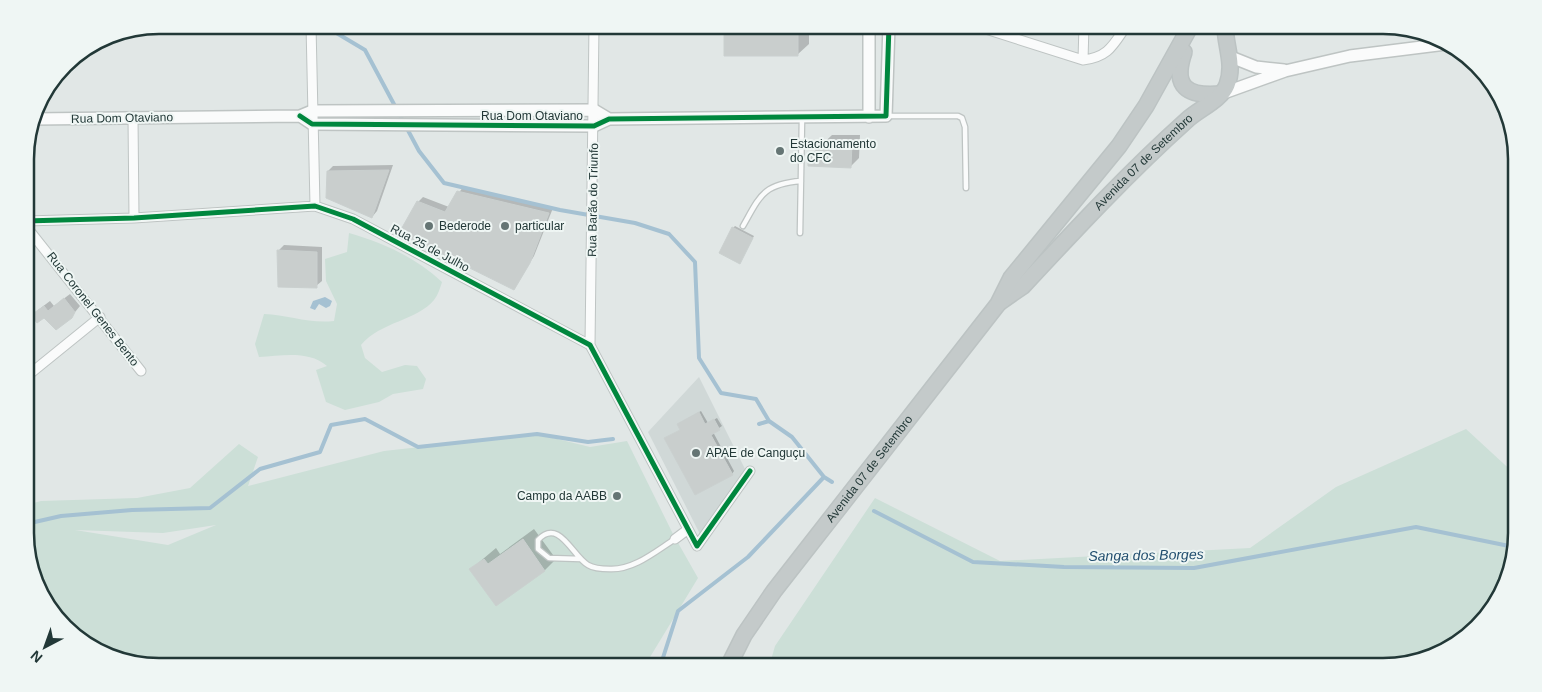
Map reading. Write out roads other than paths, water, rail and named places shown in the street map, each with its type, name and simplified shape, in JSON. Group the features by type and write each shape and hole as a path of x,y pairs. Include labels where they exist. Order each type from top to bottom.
{"highway":[{"name":"Avenida 07 de Setembro","path":"733,658 744,636 774,591 998,304 1012,278 1119,146 1146,106 1187,34"},
{"path":"1188,34 1178,70 1179,80 1185,88 1205,96 1221,94 1230,74 1231,57 1227,34"},
{"name":"Avenida 07 de Setembro","path":"998,304 1023,286 1146,157 1195,113 1221,94"}],"street":[{"path":"311,34 315,206"},
{"name":"Rua Barão do Triunfo","path":"590,345 594,34"},
{"path":"869,34 869,117"},
{"path":"886,116 889,34"},
{"path":"1001,34 1083,60 1099,58 1110,50 1121,34"},
{"path":"1083,60 1084,34"},
{"path":"1221,94 1285,70 1350,56 1436,45"},
{"path":"1231,57 1256,68 1285,70"},
{"path":"470,125 471,110"},
{"name":"Rua Dom Otaviano","path":"40,120 300,116 312,111 471,110 594,110 609,119"},
{"path":"385,111 386,125"},
{"path":"300,116 312,124"},
{"name":"Rua Dom Otaviano","path":"312,124 594,126 609,119 886,116"},
{"path":"132,118 134,218"},
{"name":"Rua 25 de Julho","path":"34,223 315,206 353,219 590,345"},
{"name":"Rua Coronel Genes Bento","path":"34,233 141,371"},
{"path":"34,371 100,317"},
{"path":"590,345 695,545 699,546 750,471"},
{"path":"676,539 687,530"}],"lane":[{"path":"886,116 958,116 962,118 965,126 966,188"},
{"path":"800,233 802,117"},
{"path":"743,226 761,195 779,183 801,181"},
{"path":"581,559 549,558 538,549 538,540 543,534 550,532 562,538 588,565 610,570 627,568 676,539"}],"water":[{"path":"325,297 332,301 330,306 326,308 319,304 315,310 310,308 313,301"}],"waterway":[{"path":"338,34 365,50 419,151 444,183 560,210 635,223 669,234 695,262 699,358 721,393 756,399 769,421"},
{"path":"34,522 61,516 132,510 210,508 260,469 320,452 331,425 365,419 418,447 537,434 588,442 613,439"},
{"path":"759,424 769,421 792,437 824,477"},
{"name":"Sanga dos Borges","path":"663,658 678,611 748,557 824,477 832,482"},
{"name":"Sanga dos Borges","path":"874,511 973,562 1064,567 1194,568 1416,527 1508,546"}],"place":[{"name":"Estacionamento do CFC","path":"780,151"},
{"name":"Bederode","path":"429,226"},
{"name":"particular","path":"505,226"},
{"name":"APAE de Canguçu","path":"696,453"},
{"name":"Campo da AABB","path":"617,496"}]}
